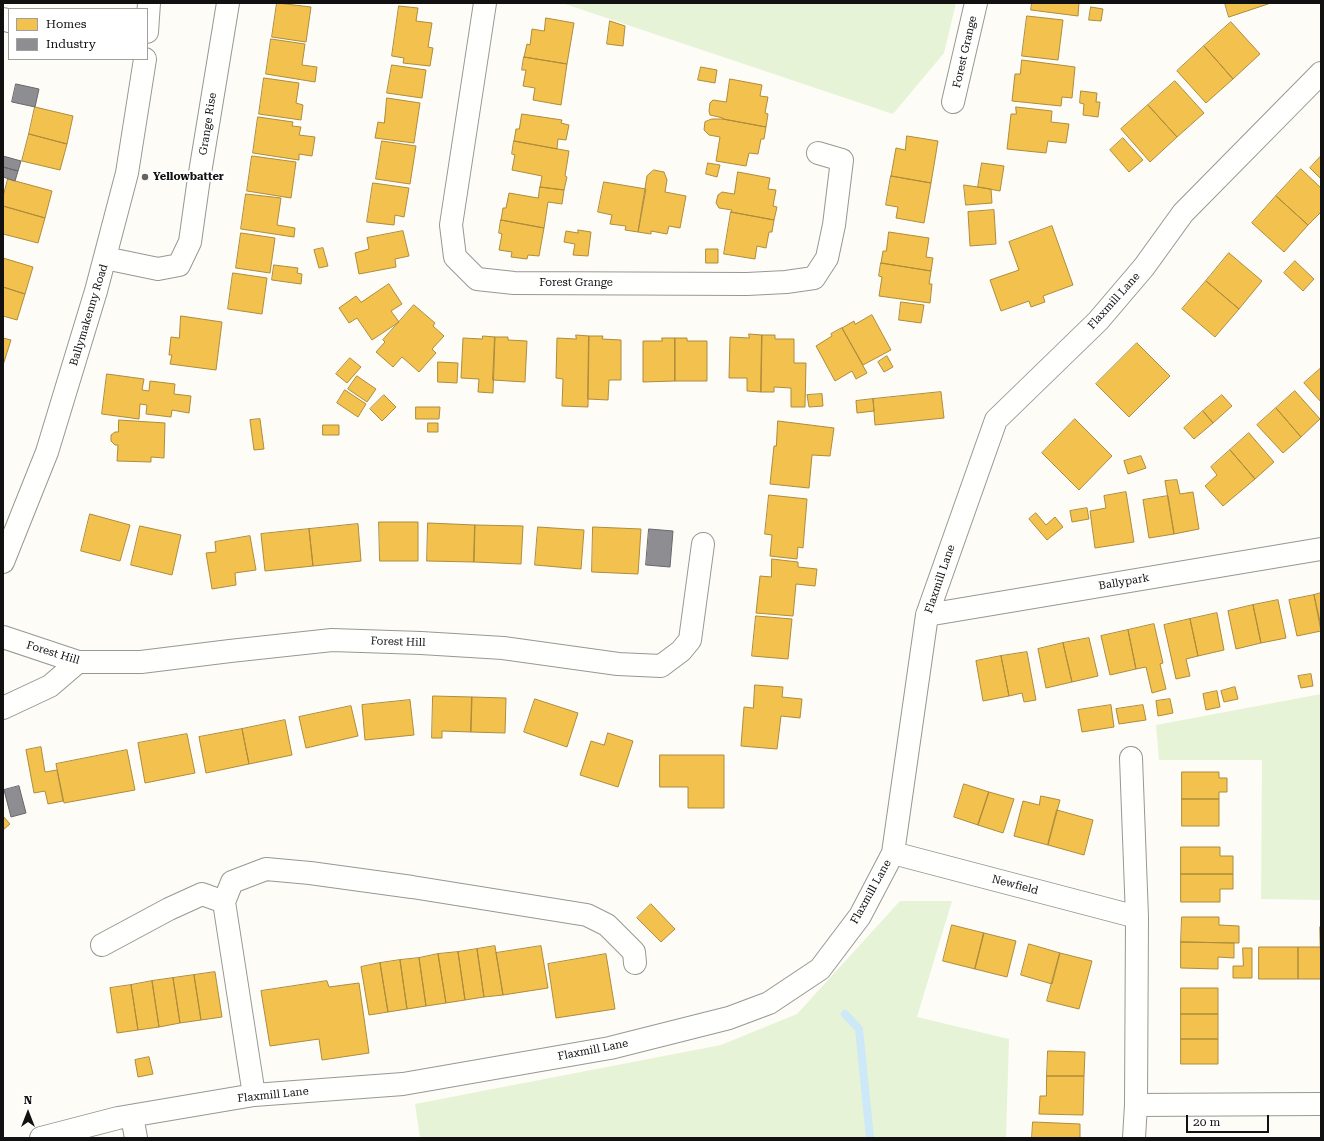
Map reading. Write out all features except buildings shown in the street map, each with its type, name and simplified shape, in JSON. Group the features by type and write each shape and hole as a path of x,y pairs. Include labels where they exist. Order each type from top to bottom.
{"street":[{"path":"148,18 149,3"},
{"name":"Grange Rise","path":"106,258 158,269 179,265 185,253 190,242 228,3"},
{"name":"Forest Grange","path":"485,3 451,225 455,257 477,279 514,283 748,284 786,282 814,278 827,258 834,225 842,160 818,153"},
{"name":"Forest Grange","path":"953,102 976,3"},
{"name":"Ballymakenny Road","path":"3,562 47,452 106,258 127,173 141,60"},
{"name":"Flaxmill Lane","path":"41,1138 118,1118 254,1095 402,1084 602,1049 729,1018 769,1004 820,969 860,916 893,853 927,615 996,420 1098,321 1144,268 1183,213 1321,73"},
{"name":"Forest Hill","path":"3,637 78,662 141,662 332,640 503,648 618,664 661,666 681,651 690,640 703,544"},
{"name":"Ballypark","path":"927,615 1321,549"},
{"path":"3,708 50,686 78,662"},
{"path":"1131,758 1136,917 1136,1105 1134,1138"},
{"name":"Newfield","path":"893,853 1136,917"},
{"path":"254,1095 224,902 232,882 266,870 310,873 412,887 587,915 607,925 634,952 635,963"},
{"path":"102,945 168,909 202,894 224,902"},
{"path":"1136,1105 1321,1104"},
{"path":"132,1116 136,1138"}],"green space":[{"path":"562,3 956,3 944,53 893,114"},
{"path":"1321,694 1321,900 1261,899 1262,760 1159,760 1156,725"},
{"path":"900,901 952,901 917,1017 1009,1039 1006,1138 420,1138 415,1104 721,1045 797,1014"}],"waterway":[{"path":"845,1014 859,1029 870,1138"}],"place":[{"name":"Yellowbatter","path":"145,177"}]}
